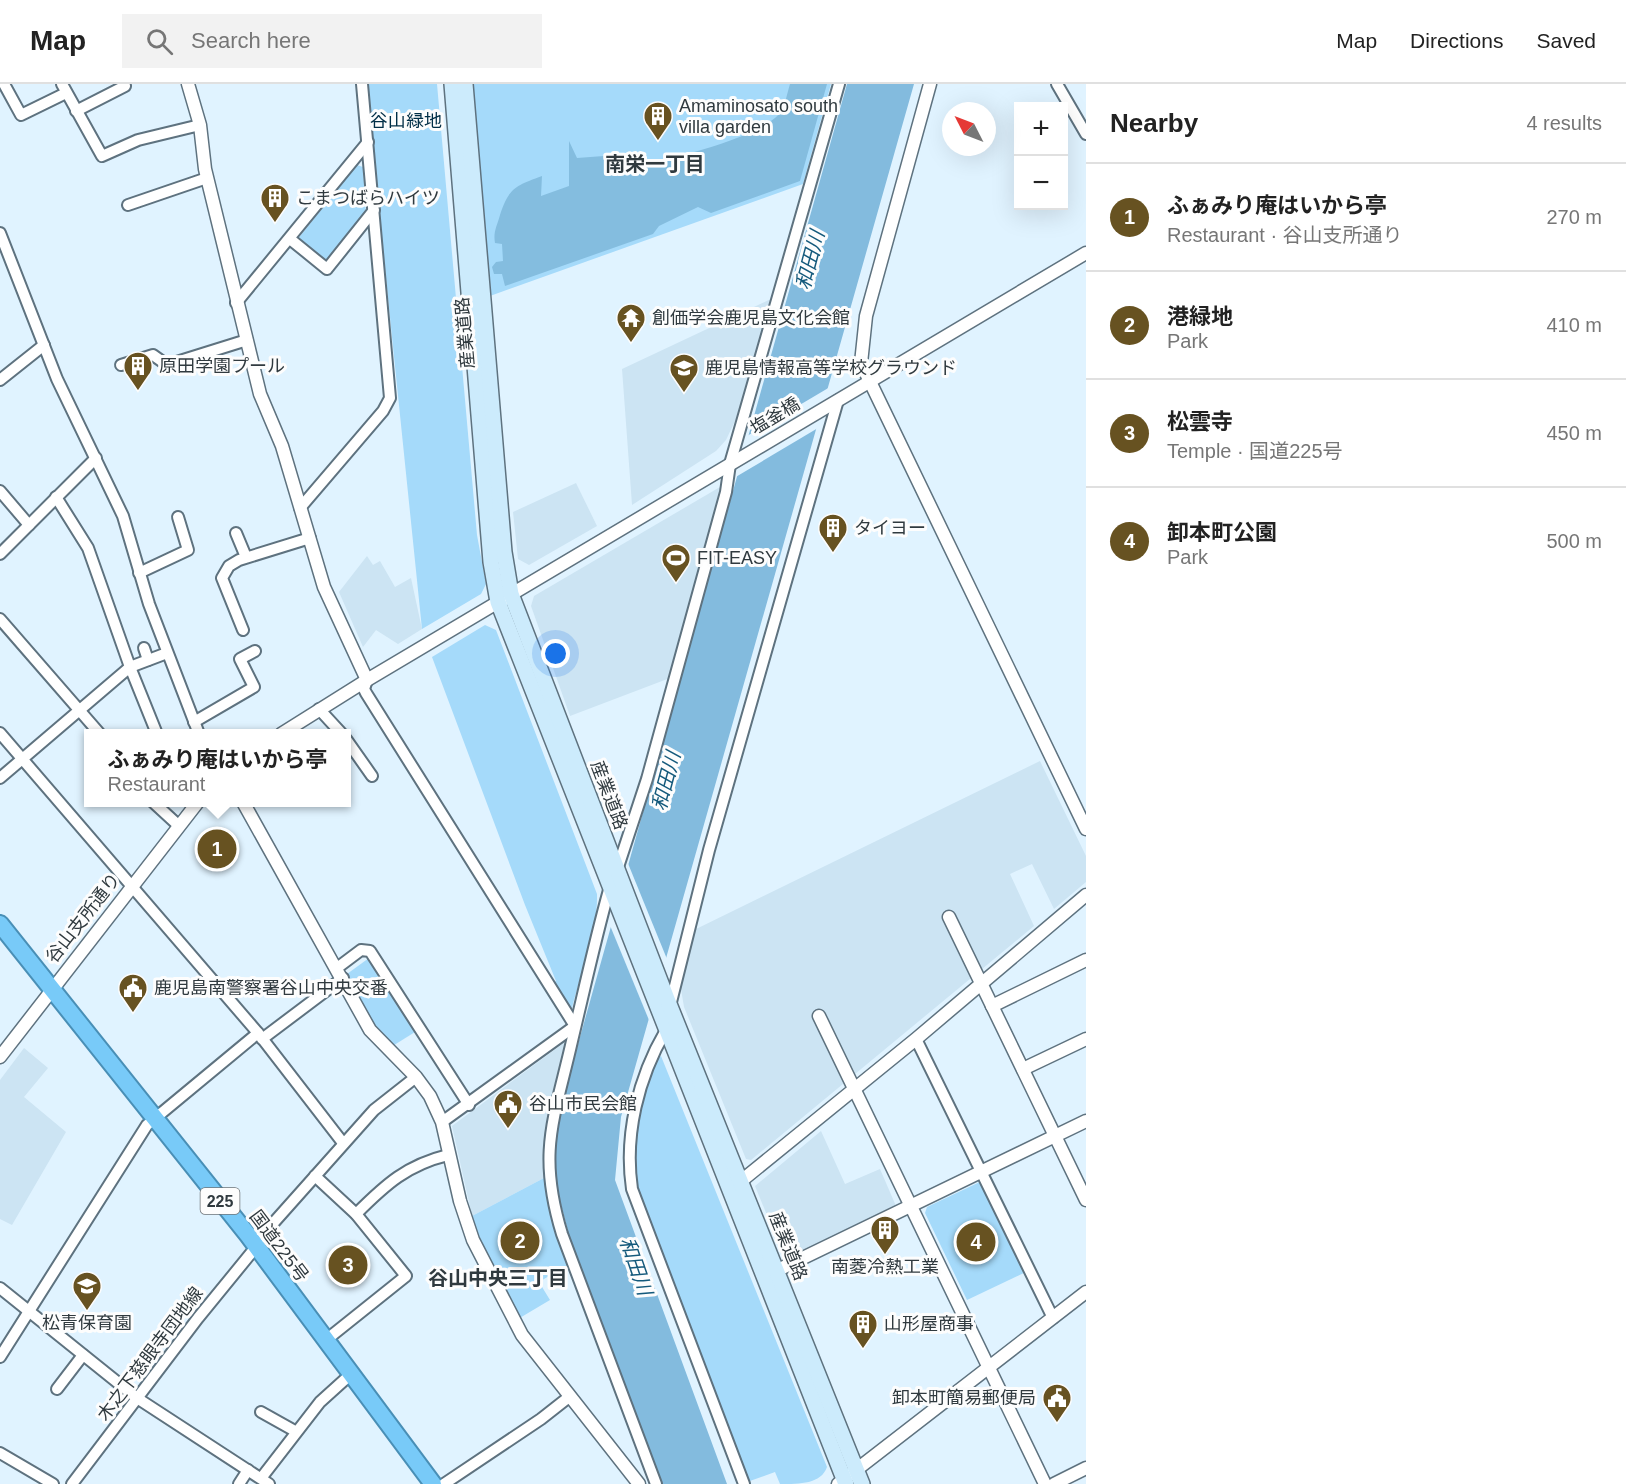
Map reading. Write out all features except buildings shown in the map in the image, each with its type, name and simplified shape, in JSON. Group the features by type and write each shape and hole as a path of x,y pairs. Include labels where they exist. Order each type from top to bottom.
{"highway":[{"name":"国道225号","path":"0,924 256,1247 433,1484"}],"main road":[{"name":"産業道路","path":"452,84 491,562 498,602 611,895 666,1013 735,1186 843,1482"},
{"name":"産業道路","path":"465,84 502,530 511,594 619,874 666,1013 735,1186 776,1271 859,1477"}],"street":[{"path":"4,84 21,115 64,88 102,156 138,140 200,125"},
{"path":"76,111 125,86 124,84"},
{"path":"188,84 200,125 207,178 236,303 260,394 282,446 333,611 367,680 364,689 575,1026"},
{"path":"300,508 389,401 362,84"},
{"path":"619,874 726,492 730,464 839,84"},
{"path":"930,84 866,316 860,351 861,363 1086,829"},
{"path":"1056,84 1086,134"},
{"path":"236,303 368,142"},
{"path":"128,205 207,178"},
{"path":"290,239 327,269 374,210"},
{"path":"0,233 57,379 123,516 167,652 197,729"},
{"name":"塩釜橋","path":"498,602 1086,253"},
{"path":"121,364 153,355 167,365 247,340"},
{"path":"0,380 44,345"},
{"path":"744,1484 632,1189 628,1161 631,1124 666,1013 709,850 835,401"},
{"path":"0,554 96,458"},
{"path":"0,492 29,525"},
{"path":"56,497 88,548 130,667 155,729"},
{"path":"140,573 188,550 178,518"},
{"path":"236,533 246,557"},
{"path":"243,630 222,578 232,564 246,557 310,538"},
{"path":"289,729 498,602"},
{"path":"0,619 96,729"},
{"path":"144,648 148,660"},
{"path":"194,722 254,687 240,659 255,651"},
{"path":"0,778 130,667 167,652"},
{"path":"320,709 338,729"},
{"path":"0,733 260,1036 343,1143"},
{"path":"351,746 372,776"},
{"path":"158,807 178,825"},
{"name":"谷山支所通り","path":"0,1057 130,886 194,807"},
{"path":"248,807 370,1030 425,1087 442,1122 464,1217 479,1255 522,1335 636,1480 649,1463"},
{"path":"611,895 551,1123 548,1157 552,1195 562,1234 656,1484"},
{"path":"735,1186 982,985 1086,895"},
{"path":"949,917 1086,1200"},
{"path":"0,1357 153,1119 340,973 361,950 370,951 469,1105"},
{"path":"992,1006 1086,960"},
{"path":"819,1016 1045,1484"},
{"path":"442,1122 469,1105 575,1026"},
{"path":"916,1039 1053,1318"},
{"path":"1023,1069 1086,1039"},
{"name":"木之下慈眼寺団地線","path":"72,1484 198,1318 256,1247 260,1238 374,1110 416,1077"},
{"path":"776,1271 1086,1121"},
{"path":"356,1214 387,1183 404,1172 424,1161 448,1155"},
{"path":"315,1176 356,1214 406,1276 326,1340"},
{"path":"0,1288 137,1398 266,1481 295,1431 320,1402 351,1374"},
{"path":"843,1482 859,1477 988,1369 1086,1292"},
{"path":"57,1389 83,1355"},
{"path":"444,1484 541,1419 569,1397"},
{"path":"261,1412 295,1431"},
{"path":"0,1453 53,1484"},
{"path":"1054,1484 1086,1468"},
{"path":"239,1484 248,1470"}],"shaded area":[{"path":"790,84 827,84 800,181 711,213 698,207 659,226 653,234 505,286 502,274 494,274 492,267 496,262 503,261 502,244 495,243 496,229 510,193 519,186 542,176 541,196 569,186 569,141 577,158 617,155 623,169 682,156 729,141 768,123 781,111"},
{"name":"鹿児島情報高等学校グラウンド","path":"773,298 736,419 726,440 716,451 632,505 622,369"},
{"path":"576,483 597,526 529,565 518,559 513,512"},
{"path":"720,487 722,490 670,678 570,716 531,606 534,596"},
{"path":"367,556 373,565 380,561 395,587 411,578 422,629 398,644 376,630 363,647 339,592"},
{"path":"1040,761 1086,856 1086,882 1054,909 1032,864 1010,874 1034,926 751,1160 746,1159 684,1007 680,983 692,931"},
{"path":"565,1042 568,1044 547,1123 544,1178 472,1216 452,1126"},
{"path":"24,1048 48,1068 24,1097 66,1132 12,1225 0,1219 0,1080"},
{"path":"821,1131 845,1184 880,1169 896,1206 785,1259 755,1186"}],"green space":[{"name":"谷山緑地","path":"366,84 437,84 477,535 486,584 481,594 422,629"},
{"path":"466,84 831,84 803,184 490,296"},
{"path":"357,165 363,167 366,215 328,263 296,241"},
{"path":"485,625 496,630 597,894 592,937 572,1008 569,1010 553,983 556,981 432,657"},
{"path":"369,958 373,960 415,1032 391,1047 368,1021 347,974"},
{"path":"661,1056 827,1467 824,1473 815,1480 780,1484 775,1472 747,1482 636,1189 634,1124 654,1061"},
{"path":"544,1178 569,1264 539,1282 550,1300 518,1319 483,1249 472,1216"},
{"path":"984,1180 1028,1271 967,1300 925,1213 927,1207"}],"water":[{"name":"和田川","path":"847,84 914,84 621,1117 615,1180 727,1484 662,1484 570,1239 558,1193 555,1160 559,1112"}],"pier":[{"path":"830,387 818,428 734,478 747,436"},
{"path":"627,861 669,964 651,1025 609,923"}],"place":[{"name":"Amaminosato south villa garden","path":"658,142"},
{"name":"こまつばらハイツ","path":"275,224"},
{"name":"創価学会鹿児島文化会館","path":"631,344"},
{"name":"原田学園プール","path":"138,392"},
{"name":"鹿児島情報高等学校グラウンド","path":"684,394"},
{"name":"タイヨー","path":"833,554"},
{"name":"FIT-EASY","path":"676,584"},
{"name":"ふぁみり庵はいから亭","path":"217,849"},
{"name":"鹿児島南警察署谷山中央交番","path":"133,1014"},
{"name":"谷山市民会館","path":"508,1130"},
{"name":"港緑地","path":"520,1241"},
{"name":"卸本町公園","path":"976,1242"},
{"name":"南菱冷熱工業","path":"885,1256"},
{"name":"松雲寺","path":"348,1265"},
{"name":"松青保育園","path":"87,1312"},
{"name":"山形屋商事","path":"863,1350"},
{"name":"卸本町簡易郵便局","path":"1057,1424"}],"district":[{"name":"南栄一丁目","path":"655,164"},
{"name":"谷山中央三丁目","path":"498,1278"}]}
